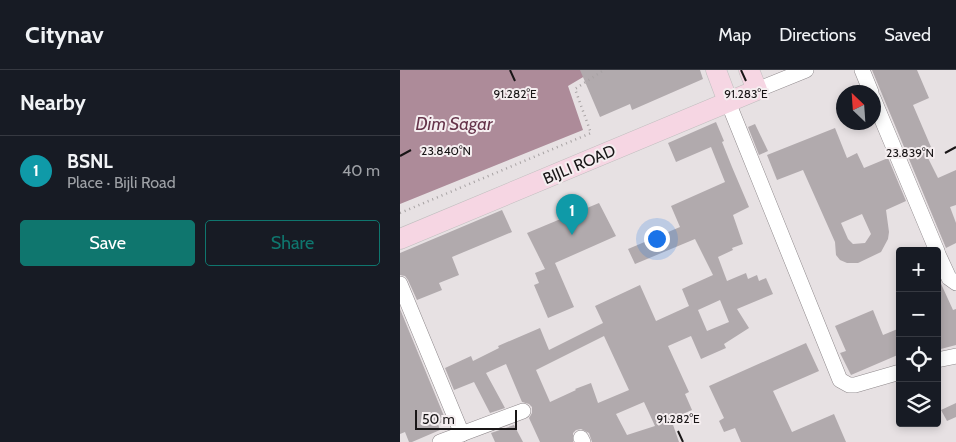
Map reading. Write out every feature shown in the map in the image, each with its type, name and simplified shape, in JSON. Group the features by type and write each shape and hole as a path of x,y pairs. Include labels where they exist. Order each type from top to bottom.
{"main road":[{"path":"716,70 728,102"},
{"path":"749,70 757,90"},
{"name":"BIJLI ROAD","path":"400,239 757,90"}],"street":[{"path":"757,90 806,70"},
{"path":"862,70 868,85"},
{"path":"728,102 840,380 849,385 856,386 896,373"},
{"path":"881,115 935,247"},
{"path":"941,260 949,278 956,283"},
{"path":"400,284 462,434"},
{"path":"941,359 956,356"},
{"path":"440,442 523,412"}],"path":[{"path":"400,212 591,133 575,89 604,70"}],"water":[{"name":"Dim Sagar","path":"400,70 595,70 568,86 583,130 400,204"}],"building":[{"path":"580,70 700,70 703,79 632,110 630,104 600,117"},
{"path":"872,70 917,70 929,98 913,105 931,147 924,150 938,178 956,170 956,205 950,207 956,223 956,243 946,248 881,92 881,85 878,85"},
{"path":"716,122 724,141 722,142 749,207 733,215 743,244 732,248 733,250 718,257 727,281 746,273 748,279 757,275 759,281 766,278 773,294 737,309 749,328 724,344 726,348 701,359 691,336 668,346 689,392 685,394 692,410 671,419 679,442 592,442 589,433 581,429 573,433 573,442 540,442 529,418 532,413 532,407 522,402 506,364 486,373 505,408 490,413 474,382 454,390 445,368 471,356 473,361 499,348 498,346 540,328 549,350 603,323 595,306 640,285 656,321 689,306 682,289 713,275 695,239 635,264 628,249 680,227 671,206 725,182 711,147 676,162 668,143","holes":["720,300 729,322 707,331 698,310","604,336 629,390 598,403 591,383 550,402 536,370","644,402 655,426 627,435 616,414"]},
{"path":"755,124 768,151 759,155 748,127"},
{"path":"835,128 847,158 857,153 864,168 888,158 906,201 886,210 889,232 888,239 881,252 858,263 847,263 840,260 836,255 835,242 803,170 777,180 767,155","holes":["862,214 871,234 865,243 853,244 848,239 841,223"]},
{"path":"599,203 616,236 555,263 574,307 548,318 534,285 539,283 535,273 545,269 527,233"},
{"path":"502,210 512,232 452,257 459,275 439,283 442,290 417,300 408,280 405,276 400,275 400,253"},
{"path":"941,284 953,310 956,309 956,345 941,349"},
{"path":"400,309 446,421 438,424 440,430 412,442 409,442 405,432 400,434"},
{"path":"873,310 883,335 896,330 896,356 851,375 840,353 846,351 835,326"},
{"path":"806,343 819,371 773,391 792,432 834,414 846,442 741,442 735,428 724,432 719,421 724,418 709,386"},
{"path":"956,403 956,417 947,421 941,410"},
{"path":"514,425 523,442 495,442 491,433"}],"place":[{"name":"BSNL","path":"572,235"}]}
